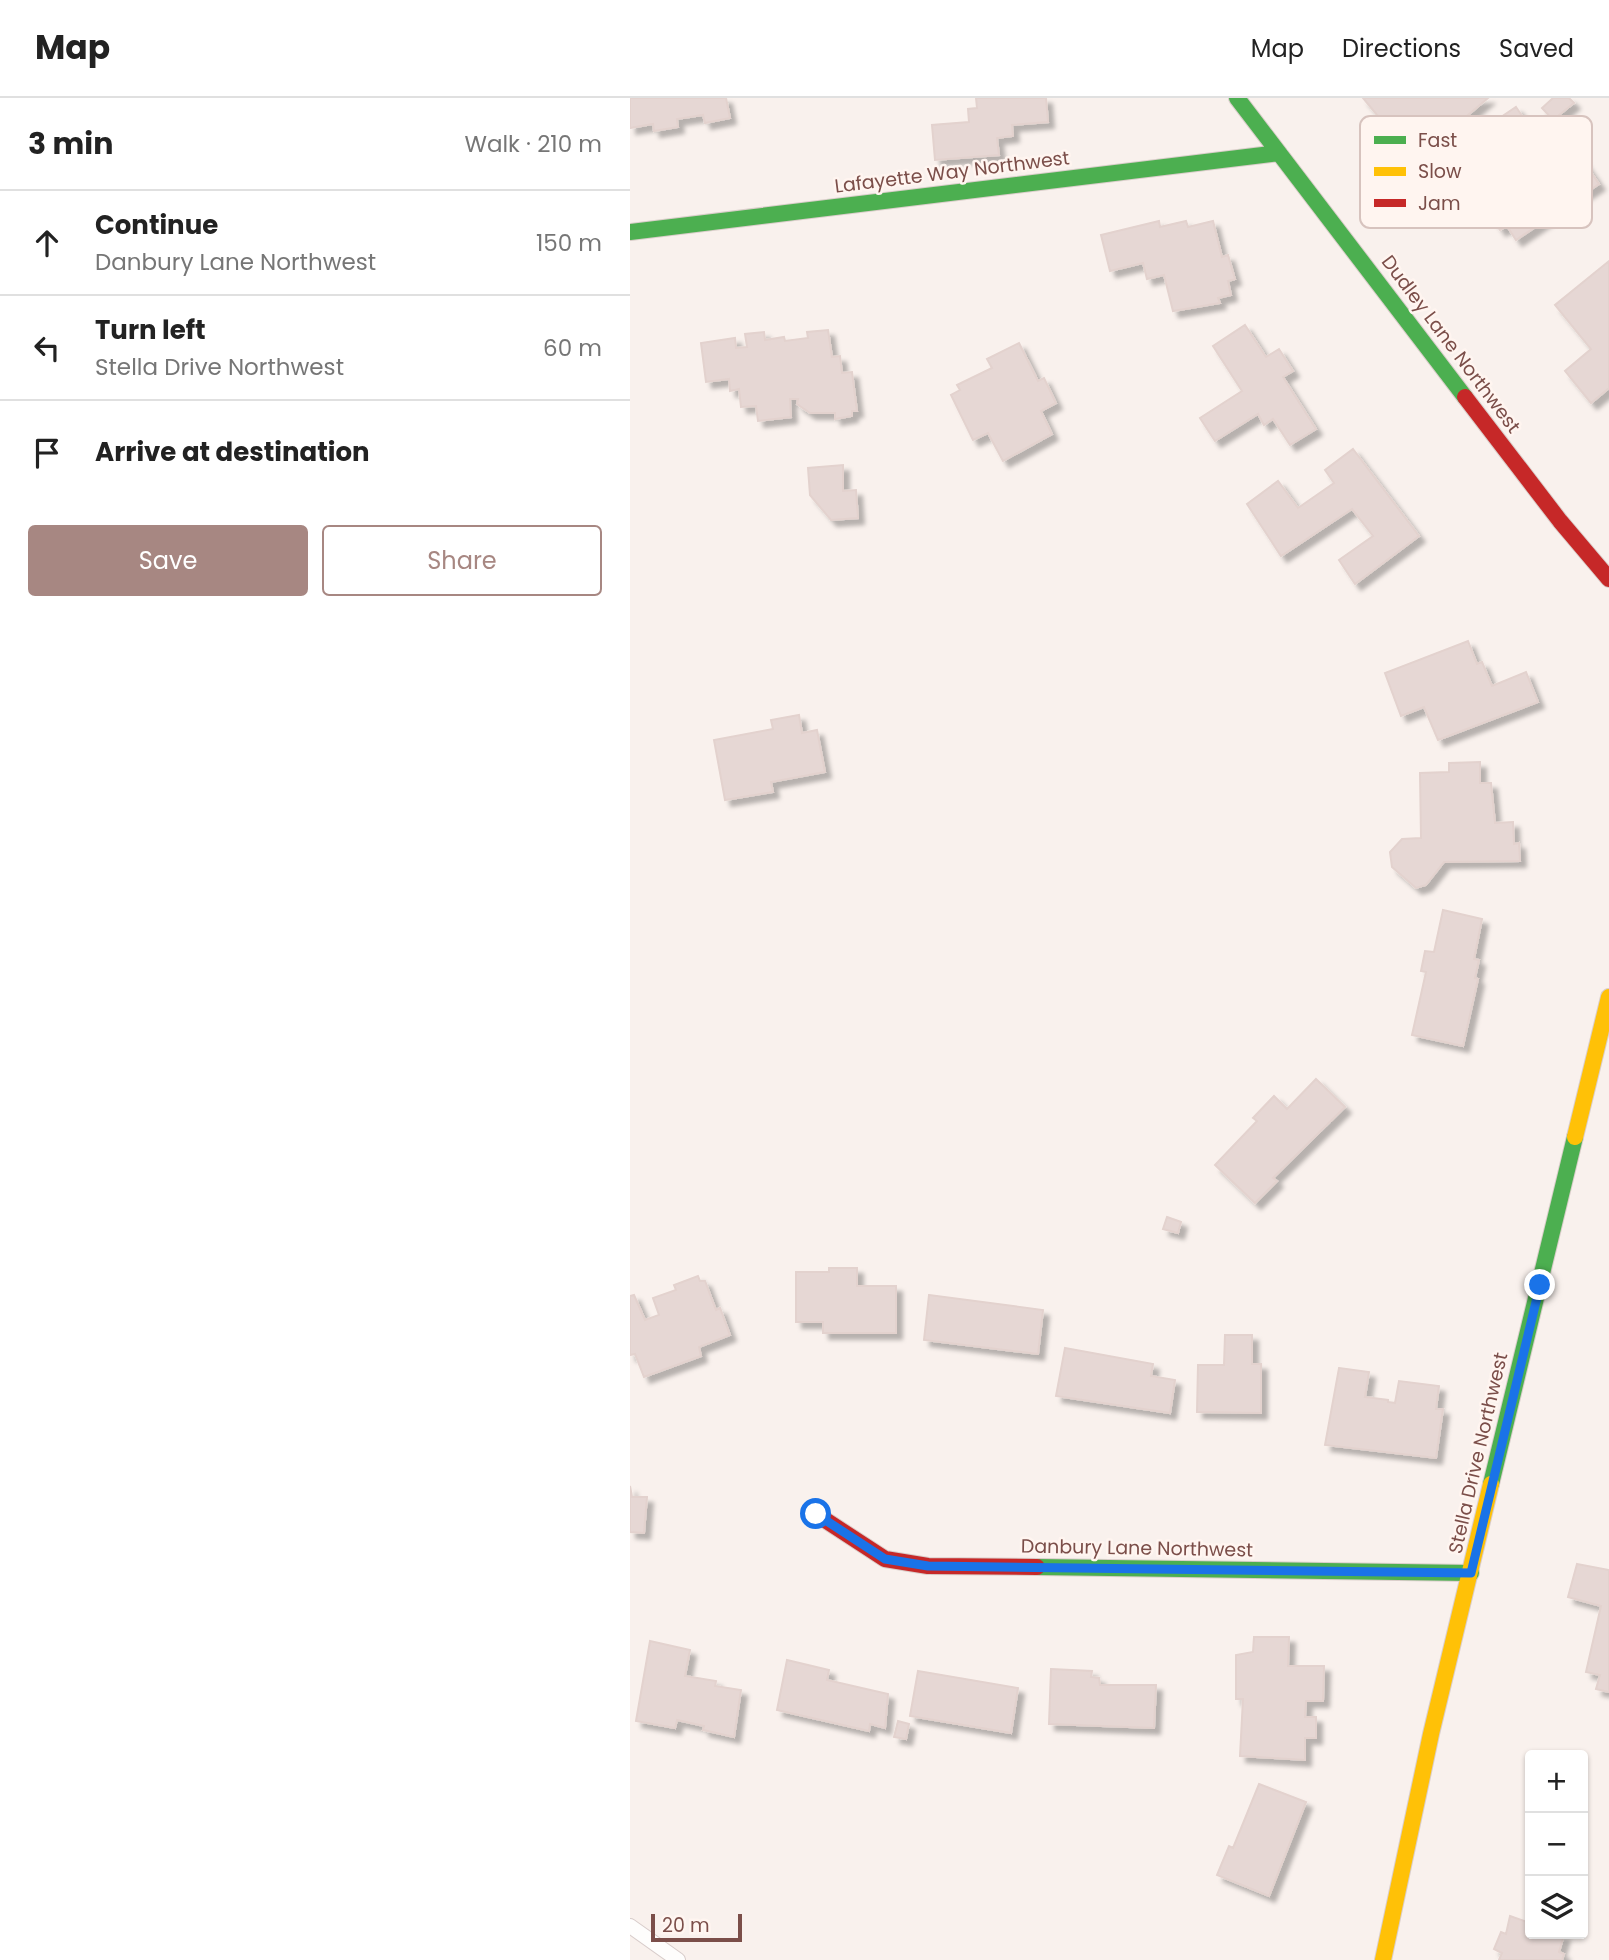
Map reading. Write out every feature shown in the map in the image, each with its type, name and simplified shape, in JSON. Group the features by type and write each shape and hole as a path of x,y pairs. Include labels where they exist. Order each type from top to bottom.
{"street":[{"name":"Dudley Lane Northwest","path":"1237,98 1560,521 1609,579"},
{"name":"Lafayette Way Northwest","path":"630,232 1279,153"},
{"name":"Stella Drive Northwest","path":"1383,1960 1431,1734 1609,997"},
{"name":"Danbury Lane Northwest","path":"816,1514 885,1559 928,1566 1471,1573"}],"lane":[{"path":"630,1926 678,1960"}],"building":[{"path":"630,98 726,98 730,118 705,123 703,115 677,119 678,127 654,131 653,124 630,128"},
{"path":"976,98 1046,98 1048,122 1012,125 1013,136 997,138 999,155 935,160 932,125 969,122 968,109 977,108"},
{"path":"1363,98 1488,98 1467,116 1378,116"},
{"path":"1553,98 1569,98 1574,103 1558,116 1549,116 1542,108"},
{"path":"1516,107 1522,116 1503,116"},
{"path":"1592,174 1599,184 1592,189"},
{"path":"1159,221 1160,227 1186,221 1188,227 1213,221 1222,257 1228,255 1235,279 1228,281 1231,295 1218,298 1220,303 1173,311 1164,275 1147,279 1143,263 1110,271 1101,235"},
{"path":"1508,228 1534,228 1516,240"},
{"path":"1609,261 1609,388 1591,403 1565,371 1591,349 1555,305"},
{"path":"1245,325 1266,357 1279,349 1293,371 1283,377 1316,429 1290,445 1273,419 1264,425 1258,414 1215,441 1200,418 1242,391 1213,346"},
{"path":"828,330 832,357 840,356 842,373 852,372 857,411 852,411 852,416 835,419 835,413 810,413 797,404 798,399 790,399 791,417 758,421 756,406 741,407 739,389 730,391 729,379 706,382 701,343 735,338 736,348 747,347 745,334 764,332 765,340 784,337 785,341 808,338 807,332"},
{"path":"1019,343 1038,381 1044,378 1056,403 1041,411 1052,434 1003,461 988,433 973,440 951,395 960,390 957,385 992,368 987,359"},
{"path":"1353,449 1419,536 1355,584 1339,560 1373,536 1352,509 1281,556 1247,504 1278,481 1298,508 1334,483 1325,470"},
{"path":"843,465 843,491 856,490 858,518 831,520 810,495 808,468"},
{"path":"1468,641 1477,664 1482,662 1492,686 1526,672 1538,702 1438,740 1424,707 1401,716 1385,673"},
{"path":"799,715 802,733 817,730 825,772 771,782 773,792 725,800 714,740 773,729 771,720"},
{"path":"1480,762 1480,783 1491,783 1495,823 1513,822 1514,844 1519,843 1520,861 1444,862 1426,885 1416,888 1392,867 1390,852 1402,839 1421,838 1420,773 1449,772 1449,763"},
{"path":"1443,910 1482,919 1474,959 1479,960 1475,978 1478,979 1463,1046 1412,1035 1426,972 1421,971 1425,951 1434,952"},
{"path":"1316,1079 1345,1107 1273,1178 1277,1181 1255,1203 1215,1165 1257,1121 1253,1118 1274,1096 1287,1109"},
{"path":"1167,1217 1181,1222 1178,1233 1163,1229"},
{"path":"829,1268 857,1268 857,1286 896,1286 896,1333 823,1333 823,1322 796,1322 796,1272 829,1272"},
{"path":"698,1276 700,1281 705,1281 716,1310 720,1308 730,1335 699,1347 701,1356 644,1377 635,1354 630,1355 630,1296 634,1295 645,1320 659,1315 653,1298 676,1290 674,1285"},
{"path":"929,1295 1043,1310 1038,1354 924,1340"},
{"path":"1225,1335 1252,1335 1252,1364 1261,1364 1261,1413 1197,1412 1198,1365 1224,1365"},
{"path":"1065,1348 1153,1364 1151,1376 1175,1380 1170,1413 1056,1396"},
{"path":"1339,1368 1369,1372 1365,1397 1388,1402 1395,1403 1399,1381 1439,1386 1436,1409 1443,1409 1436,1458 1325,1445"},
{"path":"630,1486 632,1497 647,1497 644,1533 630,1532"},
{"path":"1577,1564 1609,1570 1609,1692 1596,1689 1600,1675 1586,1672 1601,1606 1568,1597"},
{"path":"1254,1637 1289,1637 1288,1666 1324,1666 1323,1701 1306,1701 1305,1717 1316,1717 1316,1738 1305,1738 1305,1760 1240,1756 1243,1699 1236,1699 1236,1655 1253,1652"},
{"path":"650,1641 690,1650 685,1676 716,1681 715,1686 741,1690 734,1737 703,1730 704,1726 677,1720 675,1728 636,1721"},
{"path":"787,1660 829,1670 827,1680 888,1694 885,1728 870,1724 869,1731 777,1710"},
{"path":"1051,1669 1092,1671 1091,1677 1099,1678 1100,1685 1156,1685 1154,1728 1049,1724"},
{"path":"918,1671 1018,1688 1011,1733 910,1716"},
{"path":"898,1721 909,1724 906,1739 894,1737"},
{"path":"1259,1784 1306,1802 1269,1896 1217,1875 1229,1846 1233,1848"},
{"path":"1510,1916 1525,1921 1525,1939 1563,1939 1559,1952 1564,1954 1562,1960 1499,1960 1502,1953 1494,1949 1501,1932 1506,1934"}],"traffic: fast":[{"path":"1237,98 1465,397"},
{"path":"630,232 1279,153"},
{"path":"1491,1484 1575,1137"},
{"path":"1037,1567 1471,1573"}],"traffic: slow":[{"path":"1575,1137 1609,997"},
{"path":"1383,1960 1431,1734 1491,1484"}],"traffic: jam":[{"path":"1465,397 1560,521 1609,579"},
{"path":"816,1514 885,1559 928,1566 1037,1567"}],"route":[{"path":"816,1514 885,1559 928,1566 1471,1573 1540,1285"}]}
